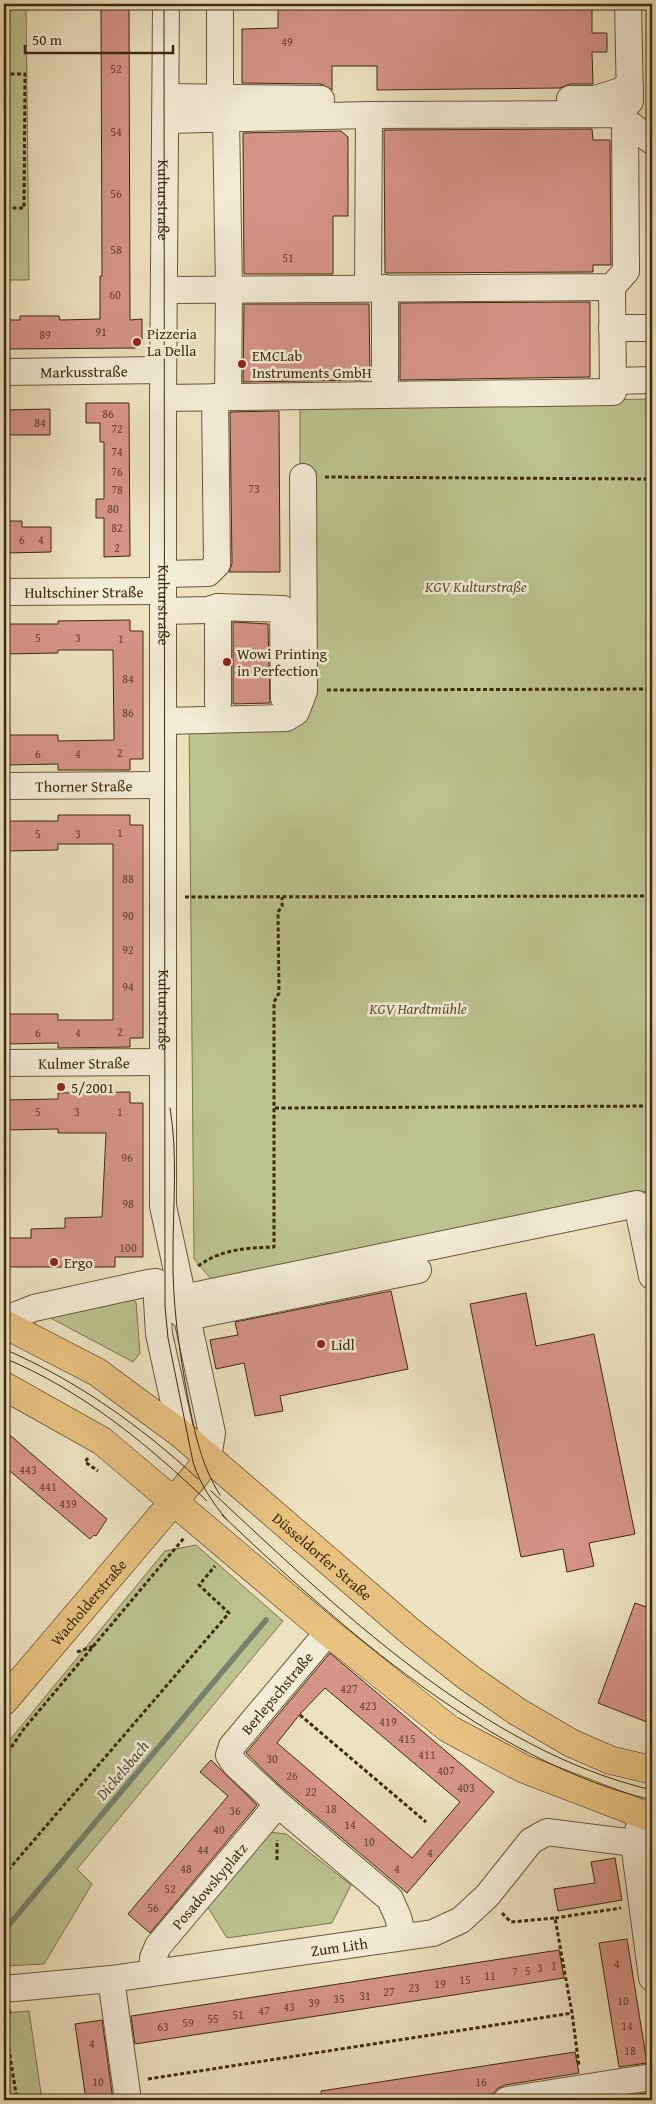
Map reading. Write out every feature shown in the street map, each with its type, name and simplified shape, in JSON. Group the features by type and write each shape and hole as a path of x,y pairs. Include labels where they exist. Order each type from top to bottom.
{"main road":[{"name":"Düsseldorfer Straße","path":"4,1322 97,1372 182,1434 412,1633 476,1683 518,1712 570,1743 610,1760 652,1770"},
{"path":"4,1386 102,1441 328,1632 449,1729 524,1769 648,1817"},
{"name":"Wacholderstraße","path":"172,1501 181,1463 182,1434"},
{"name":"Wacholderstraße","path":"4,1702 144,1538 208,1458"}],"street":[{"name":"Kulturstraße","path":"166,4 162,897 164,1214 172,1294 212,1433 208,1458"},
{"path":"163,592 208,573 217,564 221,396 229,289 220,4"},
{"path":"163,398 613,392 612,287 626,271 620,117 630,101 628,4"},
{"path":"167,108 594,99 630,88"},
{"path":"223,108 369,115 620,117 652,141"},
{"path":"369,115 376,288 385,395"},
{"path":"166,290 612,287"},
{"path":"612,328 652,328"},
{"name":"Markusstraße","path":"4,372 163,370"},
{"path":"613,381 652,380"},
{"path":"294,694 303,477"},
{"name":"Hultschiner Straße","path":"4,592 163,592"},
{"path":"163,592 208,610 218,607 283,609 296,712 286,718 164,721"},
{"path":"218,607 218,703"},
{"name":"Thorner Straße","path":"4,786 163,785"},
{"name":"Kulmer Straße","path":"4,1063 163,1062"},
{"path":"172,1294 644,1203 652,1276"},
{"path":"172,1294 418,1270"},
{"name":"Kulturstraße","path":"172,1294 159,1334 182,1434"},
{"name":"Düsseldorfer Straße","path":"4,1322 34,1308 172,1294"},
{"name":"Berlepschstraße","path":"278,1804 235,1764 229,1755 232,1746 328,1632"},
{"path":"278,1804 390,1899 398,1917 403,1937"},
{"name":"Posadowskyplatz","path":"152,1972 153,1958 158,1946 278,1804"},
{"path":"648,1817 622,1841 642,1905 652,1978"},
{"name":"Zum Lith","path":"11,1989 111,1979 433,1933 461,1920 487,1896 531,1841 547,1832 622,1841"},
{"path":"111,1979 127,2091"},
{"path":"507,2100 652,2077"}],"path":[{"path":"4,74 25,74 24,208 4,208"},
{"path":"303,477 652,479"},
{"path":"294,694 652,689"},
{"path":"162,897 652,896"},
{"path":"172,1294 220,1253 239,1249 274,1247 274,1002 279,993 278,912 282,906 282,897"},
{"path":"275,1108 652,1106"},
{"path":"4,1758 23,1730 184,1537"},
{"path":"4,1875 229,1613 199,1585 221,1559"},
{"path":"300,1716 426,1822"},
{"path":"487,1896 510,1922 555,1918 642,1905"},
{"path":"555,1918 572,2013 581,2089"},
{"path":"11,1989 5,2025 17,2100"},
{"path":"127,2091 572,2013"}],"green space":[{"path":"4,4 26,4 29,280 4,280"},
{"path":"652,399 652,1190 212,1280 194,1259 189,715 278,713 300,583 300,404"},
{"path":"129,1298 136,1302 140,1353 133,1362 45,1315"},
{"path":"196,1545 283,1621 77,1869 92,1884 44,1964 4,1966 4,1747 165,1551"},
{"path":"269,1832 286,1834 351,1885 332,1923 227,1938 207,1906"},
{"path":"29,2011 42,2100 4,2100 4,2013"}],"building":[{"path":"101,4 129,4 130,320 142,319 142,343 136,348 4,349 4,320 20,320 20,316 59,316 60,320 100,319 100,276 102,276"},
{"path":"278,4 592,4 592,33 607,33 607,52 592,52 593,84 570,84 560,88 377,90 377,66 332,66 332,90 321,84 242,83 242,29 278,28"},
{"path":"592,129 593,140 610,140 611,265 593,265 593,272 385,273 384,130"},
{"path":"341,131 348,137 348,216 333,216 333,274 244,274 243,133"},
{"path":"590,302 590,377 400,380 400,303"},
{"path":"244,304 369,304 370,380 243,382"},
{"path":"86,403 129,403 130,556 104,557 104,518 96,518 96,499 104,499 104,442 100,442 100,423 86,423"},
{"path":"50,409 50,435 4,435 4,410"},
{"path":"279,411 280,572 229,572 232,564 230,412"},
{"path":"4,521 22,521 22,527 51,527 51,552 4,553"},
{"path":"130,620 130,631 143,631 143,759 130,759 130,770 58,770 58,764 4,765 4,735 58,735 58,741 114,740 113,650 58,650 58,653 4,654 4,624 58,624 58,621"},
{"path":"233,622 268,624 270,703 233,704"},
{"path":"58,815 130,815 130,825 143,825 143,1038 130,1038 130,1047 58,1048 58,1043 4,1044 4,1014 58,1014 58,1020 113,1020 113,844 58,844 58,850 4,851 4,821 58,821"},
{"path":"130,1092 130,1103 143,1103 143,1257 115,1257 115,1267 4,1267 4,1238 31,1238 31,1229 65,1228 65,1218 102,1217 106,1133 58,1133 58,1129 4,1130 4,1100 58,1099 58,1093"},
{"name":"Lidl","path":"391,1291 408,1369 280,1396 283,1411 255,1416 244,1363 216,1369 210,1340 238,1335 235,1322"},
{"path":"526,1293 536,1346 594,1334 635,1534 589,1543 594,1566 567,1572 563,1549 521,1557 470,1304"},
{"path":"4,1430 107,1519 96,1536 94,1535 90,1539 4,1466"},
{"path":"635,1603 652,1609 646,1632 652,1634 652,1724 598,1703"},
{"path":"330,1653 494,1792 407,1893 278,1784 246,1753","holes":["325,1688 460,1802 412,1858 277,1743 300,1714"]},
{"path":"211,1760 257,1805 150,1933 128,1914 228,1796 200,1772"},
{"path":"615,1858 622,1900 558,1911 554,1889 595,1883 591,1862"},
{"path":"627,1939 647,2063 619,2067 599,1943"},
{"path":"559,1950 564,1978 135,2044 131,2016"},
{"path":"102,2020 113,2100 86,2100 75,2024"},
{"path":"575,2052 579,2073 505,2085 498,2088 493,2094 452,2100 322,2100 321,2091"},
{"path":"652,2092 652,2100 625,2100 624,2097"}],"waterway":[{"name":"Dickelsbach","path":"4,1940 7,1927 266,1620"}],"tram line":[{"path":"164,4 165,1307 168,1338 193,1462 207,1492 227,1520"},
{"path":"170,1108 174,1144 174,1289 179,1344 196,1436 203,1460 220,1495"},
{"path":"4,1349 57,1375 107,1406 154,1441 198,1479"},
{"path":"4,1358 33,1371 87,1402 137,1439 207,1501"},
{"path":"211,1491 360,1626 414,1669 470,1708 529,1743 589,1770 652,1790"},
{"path":"222,1515 316,1601 367,1644 420,1685 476,1723 533,1755 592,1781 652,1800"}],"place":[{"name":"Pizzeria La Della","path":"137,342"},
{"name":"EMCLab Instruments GmbH","path":"242,364"},
{"name":"Wowi Printing in Perfection","path":"227,662"},
{"name":"5/2001","path":"61,1087"},
{"name":"Ergo","path":"54,1262"},
{"name":"Lidl","path":"321,1344"}],"park label":[{"name":"KGV Kulturstraße","path":"476,586"},
{"name":"KGV Hardtmühle","path":"418,1008"}]}
